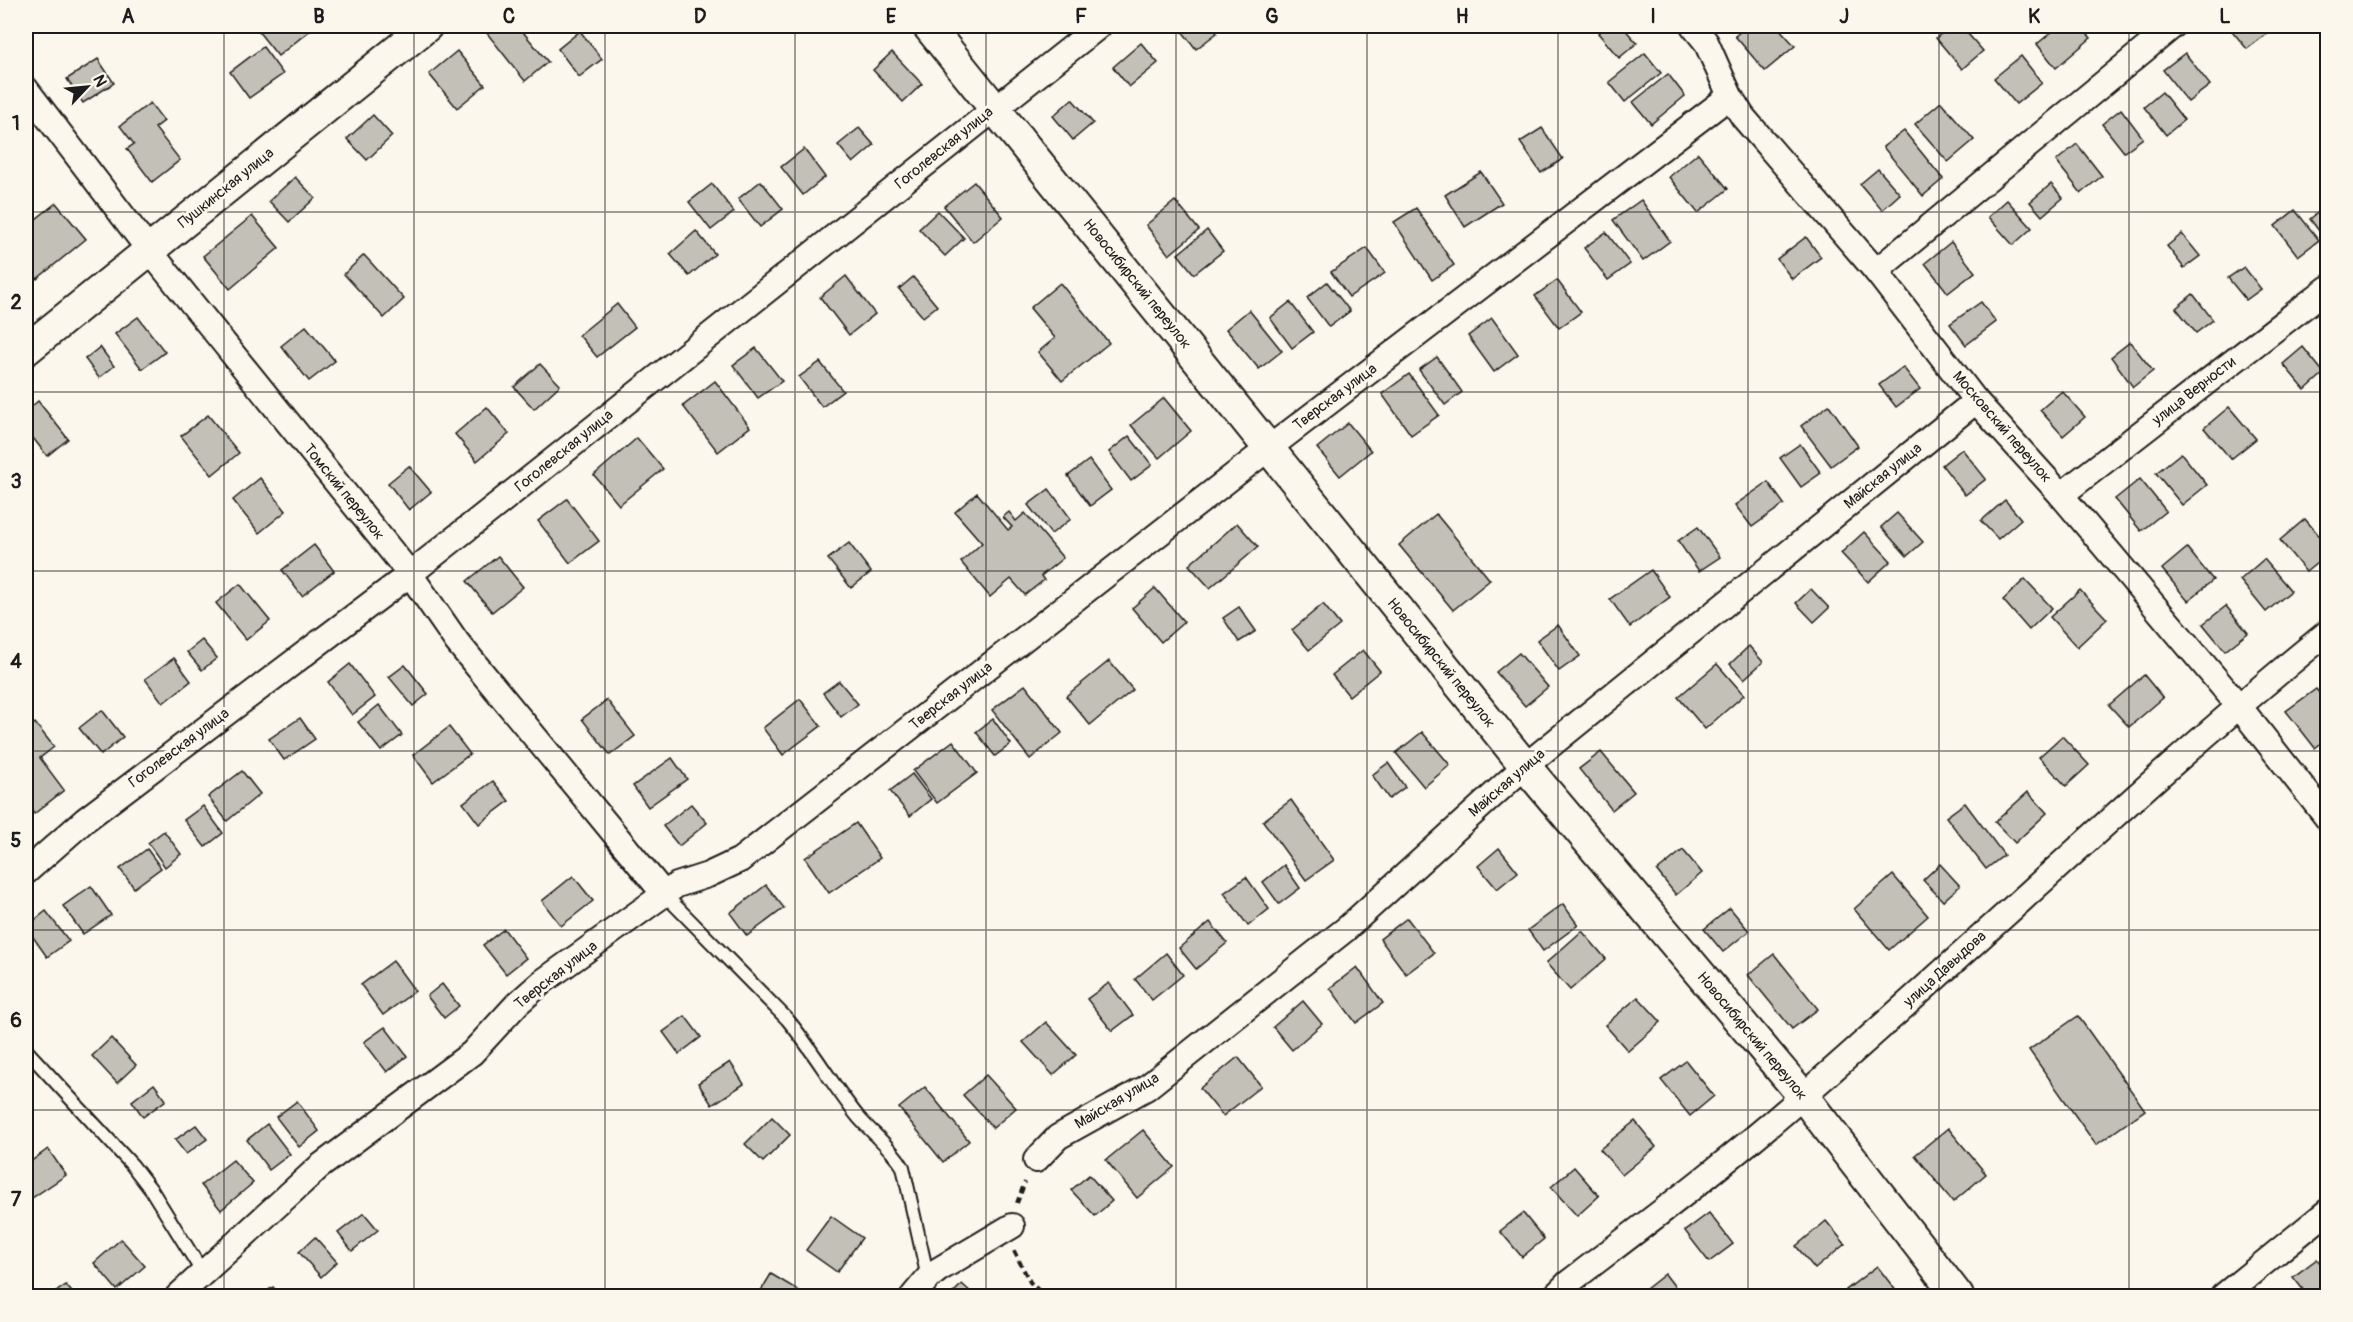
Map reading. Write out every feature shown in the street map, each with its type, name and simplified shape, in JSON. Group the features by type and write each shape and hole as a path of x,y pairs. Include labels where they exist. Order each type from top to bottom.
{"street":[{"name":"Пушкинская улица","path":"26,350 427,26"},
{"name":"Новосибирский переулок","path":"928,26 1525,766 1803,1096 1958,1296"},
{"name":"Гоголевская улица","path":"26,872 85,820 410,574 1098,26"},
{"name":"Московский переулок","path":"1697,26 1730,96 1743,117 1876,271 1976,400 2061,495 2238,705 2328,819"},
{"path":"1876,271 2173,26"},
{"name":"Томский переулок","path":"26,89 149,250 410,574 457,642 664,894"},
{"name":"Тверская улица","path":"178,1296 319,1167 472,1053 517,1004 542,982 664,894 689,879 708,875 740,860 1269,448 1730,96"},
{"name":"улица Верности","path":"2061,495 2328,288"},
{"name":"Майская улица","path":"1035,1160 1058,1137 1083,1121 1146,1088 1323,947 1525,766 1976,400"},
{"name":"улица Давыдова","path":"1555,1296 1568,1283 1686,1193 1803,1096 2238,705 2328,632"},
{"path":"2223,1296 2328,1211"},
{"path":"913,1296 928,1278 1012,1226"}],"lane":[{"path":"664,894 787,1019 804,1039 861,1120 894,1152 903,1167 928,1278"},
{"path":"26,1050 132,1165 157,1199 202,1273"}],"building":[{"path":"254,26 310,26 313,28 278,56"},
{"path":"494,26 518,26 548,62 525,81 486,32"},
{"path":"1178,26 1211,26 1217,33 1196,49"},
{"path":"1607,26 1622,26 1637,43 1619,58 1598,33"},
{"path":"1747,26 1777,26 1795,46 1765,71 1735,36"},
{"path":"1951,26 1961,26 1983,51 1962,69 1936,38"},
{"path":"2059,26 2080,26 2091,38 2056,68 2037,44"},
{"path":"2228,26 2262,26 2268,33 2247,49"},
{"path":"580,31 602,59 579,77 558,49"},
{"path":"1141,43 1158,63 1129,87 1113,67"},
{"path":"263,47 283,74 249,98 230,72"},
{"path":"457,51 485,85 457,108 429,74"},
{"path":"892,52 922,84 903,102 873,70"},
{"path":"1645,53 1661,73 1625,102 1609,82"},
{"path":"2185,53 2210,85 2188,102 2163,70"},
{"path":"2021,56 2042,83 2016,104 1994,78"},
{"path":"98,59 114,83 83,103 67,79"},
{"path":"1668,74 1685,96 1651,124 1633,102"},
{"path":"2162,92 2184,120 2166,135 2144,107"},
{"path":"1072,99 1093,123 1073,140 1053,116"},
{"path":"1941,102 1974,140 1948,162 1915,124"},
{"path":"150,103 164,121 155,128 180,160 152,182 127,149 134,144 120,126"},
{"path":"2121,109 2143,138 2124,152 2102,124"},
{"path":"373,115 392,136 367,160 347,139"},
{"path":"859,128 874,145 853,163 838,145"},
{"path":"1542,128 1563,159 1541,173 1520,142"},
{"path":"1904,131 1943,179 1923,196 1883,147"},
{"path":"2077,144 2102,176 2081,193 2056,161"},
{"path":"804,149 825,177 803,195 781,167"},
{"path":"1698,153 1728,189 1698,213 1669,177"},
{"path":"1878,169 1900,194 1882,210 1860,184"},
{"path":"1481,172 1502,203 1465,227 1445,195"},
{"path":"295,177 315,198 289,222 269,201"},
{"path":"761,181 783,209 760,227 738,199"},
{"path":"974,182 1003,217 973,242 944,206"},
{"path":"712,184 734,212 711,230 689,202"},
{"path":"2051,184 2063,198 2042,216 2030,202"},
{"path":"1641,200 1670,241 1643,261 1613,220"},
{"path":"2007,200 2032,228 2013,245 1988,217"},
{"path":"1175,201 1199,230 1169,255 1146,225"},
{"path":"56,203 86,239 37,279 26,265 26,224 27,226"},
{"path":"1416,208 1454,265 1432,280 1394,222"},
{"path":"2295,210 2319,240 2298,256 2275,226"},
{"path":"2321,210 2328,218 2328,233 2323,236 2310,219"},
{"path":"938,211 964,238 945,256 919,229"},
{"path":"252,216 279,248 230,289 203,256"},
{"path":"1207,230 1223,251 1194,274 1178,254"},
{"path":"696,231 715,254 689,276 670,254"},
{"path":"1606,232 1630,264 1608,280 1584,248"},
{"path":"2182,234 2200,256 2184,268 2167,246"},
{"path":"1806,237 1821,257 1792,279 1777,259"},
{"path":"1951,242 1975,272 1948,293 1925,263"},
{"path":"1367,248 1385,273 1349,297 1331,272"},
{"path":"364,255 404,299 384,318 344,274"},
{"path":"2244,267 2261,289 2246,300 2228,278"},
{"path":"846,276 875,314 849,335 820,297"},
{"path":"913,277 937,306 923,317 899,289"},
{"path":"1557,280 1581,312 1559,328 1535,296"},
{"path":"1327,282 1350,311 1329,327 1307,298"},
{"path":"1060,283 1109,343 1062,381 1038,352 1055,338 1030,308"},
{"path":"2193,294 2213,320 2196,333 2176,308"},
{"path":"1290,302 1313,332 1292,348 1270,318"},
{"path":"1981,302 1996,322 1966,345 1950,324"},
{"path":"617,304 635,327 597,357 579,335"},
{"path":"1249,310 1282,351 1259,369 1226,329"},
{"path":"138,317 165,352 142,369 115,334"},
{"path":"1492,318 1518,354 1494,372 1468,336"},
{"path":"306,326 335,361 309,381 281,346"},
{"path":"2130,342 2153,371 2133,387 2111,357"},
{"path":"100,347 114,366 99,378 85,359"},
{"path":"2303,347 2324,373 2305,390 2283,364"},
{"path":"756,348 782,381 758,398 733,365"},
{"path":"1437,357 1462,392 1445,405 1419,370"},
{"path":"820,362 843,391 822,407 799,377"},
{"path":"540,364 560,385 534,409 514,387"},
{"path":"1903,367 1920,389 1896,407 1879,385"},
{"path":"1409,374 1439,415 1411,435 1382,394"},
{"path":"715,381 750,427 718,452 683,406"},
{"path":"2062,391 2085,417 2063,436 2040,410"},
{"path":"1164,398 1191,431 1159,458 1131,425"},
{"path":"38,401 68,439 47,456 26,429 26,411"},
{"path":"1829,405 1858,446 1831,466 1801,426"},
{"path":"487,407 509,434 477,461 455,434"},
{"path":"2229,407 2256,439 2231,459 2204,428"},
{"path":"208,415 239,453 212,475 181,436"},
{"path":"1348,423 1371,451 1340,476 1317,448"},
{"path":"1129,436 1152,465 1131,481 1109,452"},
{"path":"637,438 663,469 619,505 594,475"},
{"path":"1800,444 1821,473 1801,487 1780,458"},
{"path":"1962,449 1986,479 1965,495 1942,465"},
{"path":"2181,453 2207,485 2182,505 2156,473"},
{"path":"1089,460 1111,490 1090,506 1068,476"},
{"path":"409,466 431,492 409,510 388,483"},
{"path":"260,478 286,511 259,533 233,500"},
{"path":"2140,479 2166,511 2141,531 2115,499"},
{"path":"1768,482 1784,504 1752,527 1735,505"},
{"path":"1049,489 1071,519 1051,534 1028,505"},
{"path":"977,493 1008,530 1012,527 1003,517 1009,512 1016,521 1025,513 1063,558 1041,576 1044,580 1025,595 1011,579 990,597 961,562 982,543 955,512"},
{"path":"567,499 599,541 570,563 538,521"},
{"path":"2005,500 2021,519 1998,539 1981,521"},
{"path":"1897,513 1923,542 1907,556 1881,527"},
{"path":"1436,514 1490,580 1453,610 1399,545"},
{"path":"2305,519 2328,546 2328,554 2306,572 2280,540"},
{"path":"1237,523 1258,547 1210,588 1189,565"},
{"path":"1698,527 1720,557 1699,571 1678,541"},
{"path":"1864,532 1891,561 1868,582 1841,553"},
{"path":"849,543 871,572 851,588 828,559"},
{"path":"314,545 334,571 302,596 282,570"},
{"path":"2187,548 2213,580 2188,601 2162,569"},
{"path":"498,556 523,587 492,612 467,581"},
{"path":"2264,559 2291,591 2266,612 2240,580"},
{"path":"1651,570 1670,597 1630,627 1610,599"},
{"path":"2025,579 2052,608 2029,630 2003,600"},
{"path":"240,584 270,621 246,640 216,603"},
{"path":"1155,588 1184,622 1161,642 1132,608"},
{"path":"1811,589 1829,608 1814,622 1796,603"},
{"path":"2080,590 2107,619 2077,647 2050,617"},
{"path":"1323,604 1340,625 1309,650 1292,630"},
{"path":"2226,606 2248,633 2225,651 2203,624"},
{"path":"1239,607 1256,631 1239,642 1223,618"},
{"path":"1558,625 1580,656 1559,671 1537,640"},
{"path":"202,640 217,658 202,670 187,652"},
{"path":"1749,646 1763,662 1744,679 1730,664"},
{"path":"1363,650 1380,671 1349,696 1332,675"},
{"path":"1519,653 1548,687 1525,706 1496,672"},
{"path":"174,658 191,681 163,703 145,679"},
{"path":"1109,661 1133,690 1090,725 1066,696"},
{"path":"350,664 375,697 352,715 328,682"},
{"path":"1717,664 1744,695 1705,729 1678,697"},
{"path":"405,665 428,694 413,706 389,677"},
{"path":"2144,675 2163,698 2129,727 2109,705"},
{"path":"839,681 858,704 841,717 823,693"},
{"path":"1025,685 1062,733 1030,759 992,710"},
{"path":"2316,689 2328,704 2328,738 2315,748 2286,711"},
{"path":"800,699 821,726 783,755 763,728"},
{"path":"607,700 635,736 610,755 582,719"},
{"path":"379,705 402,735 381,751 358,722"},
{"path":"102,710 123,737 101,755 79,728"},
{"path":"300,718 315,739 284,760 269,739"},
{"path":"993,719 1011,744 995,756 976,732"},
{"path":"35,723 54,747 40,758 64,790 34,814 26,803 26,731"},
{"path":"449,727 470,754 433,782 413,755"},
{"path":"1422,732 1450,765 1424,787 1396,753"},
{"path":"2062,736 2089,765 2066,786 2039,757"},
{"path":"953,741 977,773 937,803 913,771"},
{"path":"1601,752 1634,792 1612,810 1579,769"},
{"path":"672,758 687,779 648,807 633,786"},
{"path":"1388,763 1405,787 1389,799 1372,775"},
{"path":"242,771 260,794 227,821 208,797"},
{"path":"912,774 931,799 910,816 890,791"},
{"path":"493,781 509,801 479,824 463,803"},
{"path":"2028,792 2047,813 2015,843 1995,822"},
{"path":"1291,800 1334,860 1306,880 1263,821"},
{"path":"1965,803 2004,855 1986,869 1946,817"},
{"path":"691,804 707,823 679,846 663,826"},
{"path":"203,806 223,833 205,847 184,820"},
{"path":"856,823 880,858 829,893 805,858"},
{"path":"164,831 181,854 165,867 148,843"},
{"path":"1499,848 1518,872 1497,889 1478,866"},
{"path":"147,849 161,868 134,888 120,869"},
{"path":"1683,850 1702,873 1676,895 1657,871"},
{"path":"1940,864 1960,886 1943,901 1923,880"},
{"path":"1284,865 1300,888 1279,904 1263,882"},
{"path":"1893,875 1928,916 1889,950 1854,909"},
{"path":"573,876 593,901 561,926 542,901"},
{"path":"1246,877 1269,909 1248,926 1224,893"},
{"path":"766,885 784,908 747,936 730,913"},
{"path":"91,886 111,915 83,934 63,906"},
{"path":"1563,904 1578,925 1543,951 1528,930"},
{"path":"1730,908 1749,931 1723,952 1704,929"},
{"path":"46,911 69,941 47,957 26,927"},
{"path":"1407,918 1434,953 1406,974 1380,939"},
{"path":"1210,922 1227,943 1196,969 1179,948"},
{"path":"504,929 526,958 506,974 483,945"},
{"path":"1582,931 1606,959 1570,990 1546,963"},
{"path":"1166,953 1183,975 1152,1000 1135,979"},
{"path":"1774,954 1818,1009 1792,1029 1748,975"},
{"path":"393,961 415,991 383,1015 361,985"},
{"path":"1357,967 1383,1003 1356,1023 1330,988"},
{"path":"1109,983 1133,1015 1112,1031 1087,999"},
{"path":"442,984 459,1006 444,1018 427,996"},
{"path":"1638,997 1661,1022 1628,1051 1605,1025"},
{"path":"1303,1001 1322,1024 1292,1050 1273,1027"},
{"path":"685,1016 701,1037 679,1054 663,1032"},
{"path":"2078,1016 2145,1110 2096,1145 2029,1050"},
{"path":"1046,1022 1076,1055 1053,1075 1023,1042"},
{"path":"385,1027 407,1056 387,1072 364,1042"},
{"path":"111,1038 136,1065 117,1083 92,1056"},
{"path":"1238,1057 1261,1086 1223,1116 1200,1088"},
{"path":"1686,1061 1714,1096 1690,1116 1661,1080"},
{"path":"730,1062 744,1084 712,1105 698,1083"},
{"path":"986,1075 1016,1108 993,1128 963,1095"},
{"path":"154,1084 166,1100 143,1117 132,1101"},
{"path":"925,1087 969,1141 943,1162 899,1108"},
{"path":"297,1101 319,1131 299,1147 276,1117"},
{"path":"772,1117 790,1135 763,1162 745,1144"},
{"path":"1635,1121 1656,1147 1622,1175 1600,1149"},
{"path":"267,1124 290,1154 269,1170 247,1140"},
{"path":"196,1125 207,1139 186,1154 175,1140"},
{"path":"1948,1128 1986,1174 1953,1202 1915,1155"},
{"path":"1143,1130 1174,1167 1137,1198 1106,1160"},
{"path":"48,1149 66,1175 32,1198 26,1190 26,1165"},
{"path":"233,1160 253,1183 221,1210 201,1185"},
{"path":"1574,1167 1599,1196 1577,1216 1551,1187"},
{"path":"1089,1175 1112,1201 1095,1216 1071,1190"},
{"path":"364,1213 378,1230 352,1251 338,1233"},
{"path":"1523,1213 1544,1239 1522,1257 1500,1231"},
{"path":"1709,1213 1733,1244 1709,1262 1685,1231"},
{"path":"831,1216 862,1238 837,1272 806,1250"},
{"path":"1826,1221 1845,1244 1815,1269 1796,1246"},
{"path":"315,1237 337,1262 321,1277 299,1252"},
{"path":"121,1239 145,1266 117,1290 94,1263"},
{"path":"2317,1259 2328,1273 2328,1296 2308,1296 2293,1277"},
{"path":"1877,1266 1900,1296 1850,1296 1846,1290"},
{"path":"771,1274 801,1292 798,1296 759,1294"},
{"path":"1665,1274 1682,1296 1644,1296 1641,1293"},
{"path":"962,1284 975,1296 950,1296"},
{"path":"66,1285 75,1296 50,1296"},
{"path":"273,1287 281,1296 260,1296"}]}
